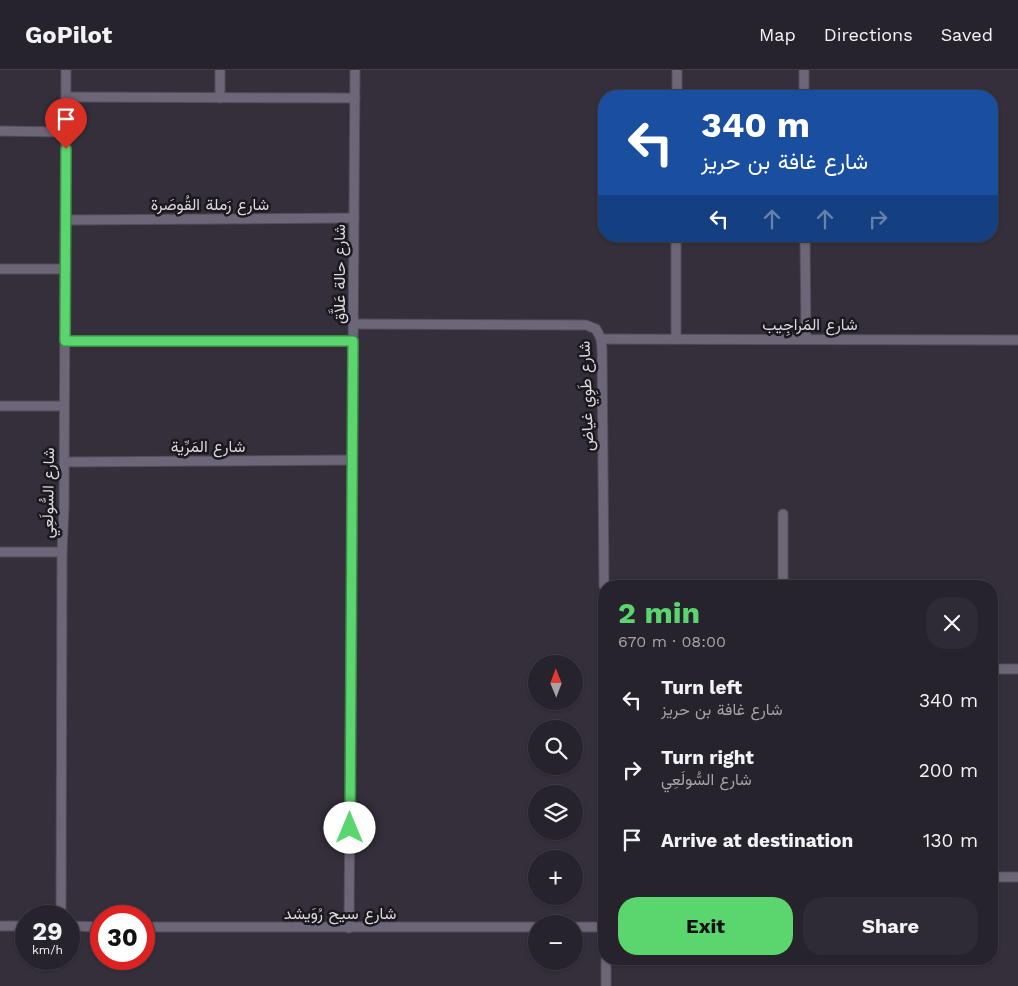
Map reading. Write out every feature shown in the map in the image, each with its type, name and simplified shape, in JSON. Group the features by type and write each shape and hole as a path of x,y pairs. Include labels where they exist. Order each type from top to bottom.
{"street":[{"name":"شارع السُّولَعِي","path":"61,905 66,70"},
{"path":"220,70 220,98"},
{"name":"شارع حالة عَلاَّق","path":"349,928 355,70"},
{"path":"677,90 678,70"},
{"path":"804,70 804,90"},
{"path":"66,98 355,98"},
{"path":"0,131 66,132"},
{"name":"شارع رَملة القُوصَرة","path":"66,220 354,218"},
{"path":"676,242 676,339"},
{"path":"805,242 806,339"},
{"path":"0,269 65,269"},
{"name":"شارع طَوِي غياض","path":"353,324 586,325 596,329 601,339 604,580"},
{"name":"شارع المَراجِيب","path":"601,339 1018,340"},
{"path":"65,341 353,341"},
{"path":"0,406 64,406"},
{"name":"شارع المَرِّية","path":"64,462 352,460"},
{"path":"783,514 783,580"},
{"path":"0,552 62,552"},
{"path":"998,669 1018,669"},
{"path":"998,877 1018,877"},
{"path":"0,926 15,926"},
{"name":"شارع سيح رُوَيشد","path":"155,927 528,927"},
{"path":"583,927 598,927"},
{"path":"606,965 606,986"}],"route":[{"path":"66,149 65,341 353,341 350,828"}]}
